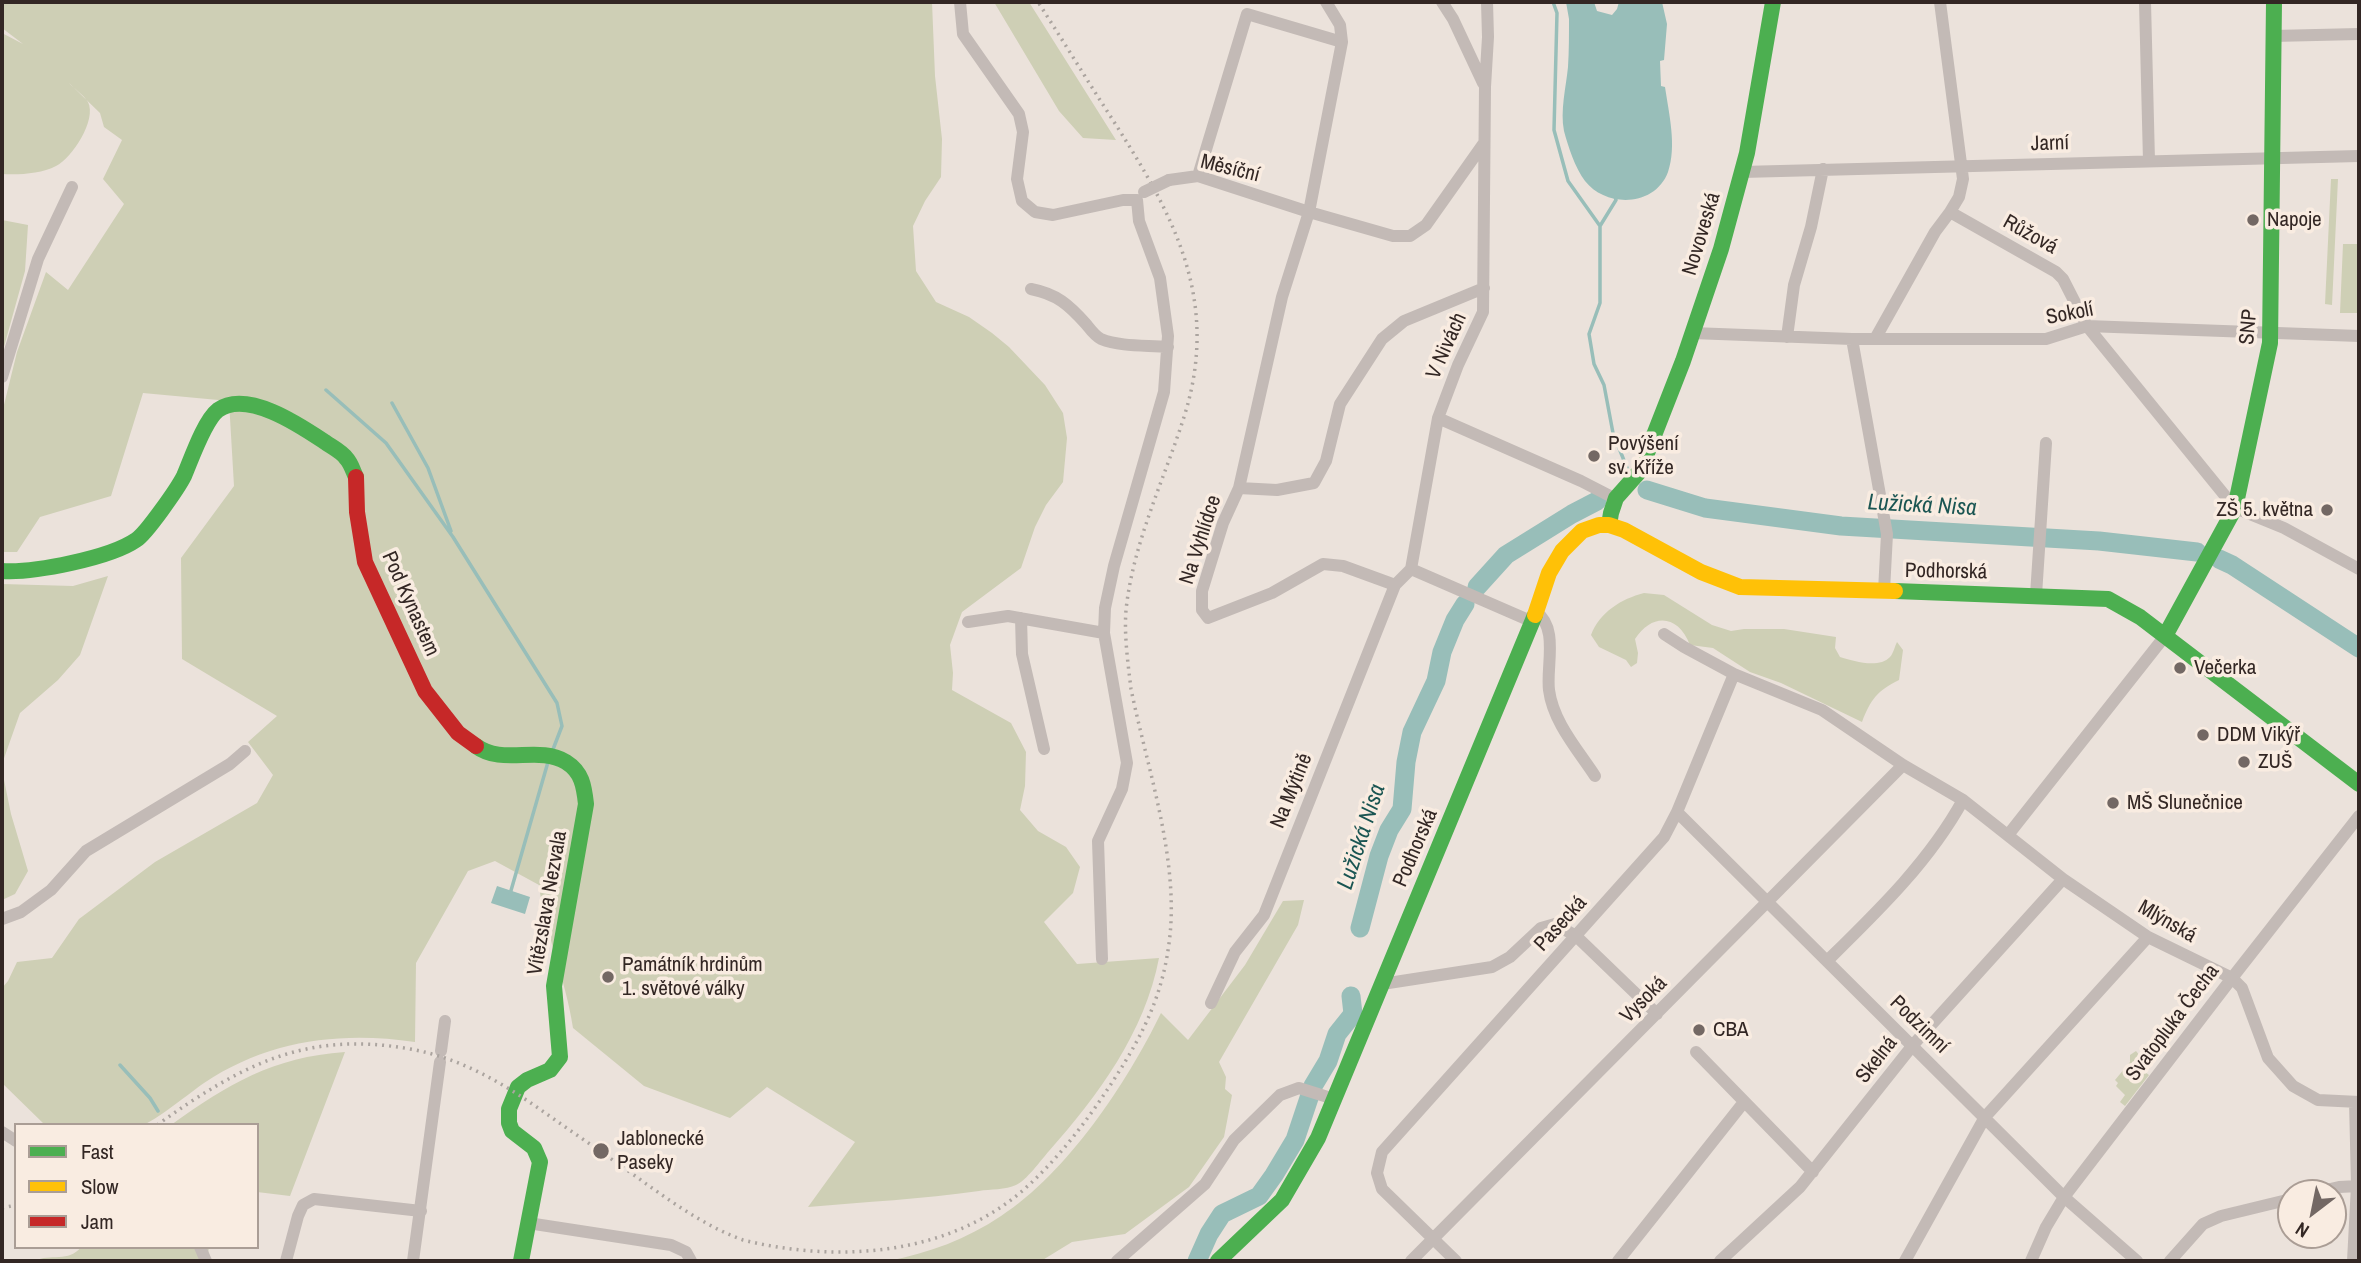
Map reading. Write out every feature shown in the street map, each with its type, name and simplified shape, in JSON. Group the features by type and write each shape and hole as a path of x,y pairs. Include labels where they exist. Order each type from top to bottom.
{"street":[{"name":"Měsíční","path":"960,2 963,34 1019,114 1023,132 1017,179 1022,201 1035,212 1053,215 1123,200 1140,196 1168,180 1198,176 1393,236 1410,236 1426,225 1484,143"},
{"path":"1239,488 1282,297 1309,212 1342,42 1340,26 1326,2"},
{"path":"1442,2 1485,86"},
{"name":"V Nivách","path":"1411,569 1438,418 1458,365 1483,312 1487,2"},
{"name":"Novoveská","path":"1614,498 1640,471 1726,234 1742,172 1773,2"},
{"path":"1875,339 1959,197 1963,179 1940,2"},
{"path":"2145,2 2149,161"},
{"name":"SNP","path":"2165,635 2235,508 2271,331 2274,2"},
{"path":"1198,176 1247,14 1342,42"},
{"path":"2273,36 2359,34"},
{"name":"Jarní","path":"1742,172 2359,156"},
{"path":"1787,337 1794,285 1811,227 1823,169"},
{"path":"2,377 38,259 72,187"},
{"path":"1102,959 1098,841 1122,789 1127,763 1104,633 1105,608 1114,566 1164,392 1168,336 1160,278 1139,221 1140,196"},
{"name":"Růžová","path":"1950,212 2056,272 2063,279 2087,326 2235,508"},
{"name":"Na Vyhlídce","path":"1395,585 1343,566 1322,564 1272,593 1208,618 1202,610 1202,592 1223,523 1239,488 1277,490 1314,483 1326,461 1340,404 1382,339 1404,321 1484,288"},
{"path":"1031,289 1048,292 1059,298 1076,312 1099,338 1127,344 1167,347"},
{"name":"Sokolí","path":"1692,333 1852,339 2046,339 2087,326 2359,336"},
{"path":"1852,339 1887,534 1884,591"},
{"name":"Pod Kynastem","path":"2,571 20,572 79,560 122,548 139,539 181,482 208,423 218,410 235,404 265,408 302,426 346,457 352,466 357,479 357,512 365,562 425,691 458,733"},
{"path":"1438,418 1614,498 1610,508 1609,525"},
{"path":"2036,595 2046,443"},
{"path":"2235,508 2284,528 2359,569"},
{"name":"Podhorská","path":"1219,1261 1282,1200 1306,1162 1328,1097 1382,984 1534,617 1550,570 1569,540 1588,529 1609,525 1710,576 1740,587 2108,599 2165,635 2359,784"},
{"path":"1411,569 1545,619 1548,632 1549,692 1562,727 1595,776"},
{"name":"Na Mýtině","path":"1211,1003 1235,952 1264,915 1395,585 1411,569"},
{"path":"968,622 1008,616 1104,633"},
{"path":"1021,618 1022,654 1044,749"},
{"name":"Mlýnská","path":"1664,634 1684,648 1734,674 1822,710 1903,765 1963,800 2063,879 2148,937 2232,978"},
{"path":"2008,835 2165,635"},
{"name":"Pasecká","path":"1433,1238 1382,1189 1377,1173 1378,1161 1387,1147 1664,837 1734,674"},
{"name":"Vítězslava Nezvala","path":"458,733 481,750 502,755 537,753 556,756 577,769 584,787 586,804 582,833 554,986 561,1039 560,1057 550,1070 522,1084 512,1098 509,1108 512,1131 534,1148 540,1162 522,1261"},
{"path":"2,919 21,912 51,890 86,851 230,764 245,751"},
{"name":"Vysoká","path":"1411,1261 1903,765"},
{"path":"1827,961 1936,845 1963,800"},
{"name":"Podzimní","path":"1677,812 2064,1197 2137,1261"},
{"name":"Svatopluka Čecha","path":"2031,1261 2046,1227 2064,1197 2359,816"},
{"name":"Skelná","path":"1720,1261 1800,1187 1913,1045 2063,879"},
{"path":"1382,984 1492,967 1510,957 1541,928 1556,925 1576,936 1657,1014"},
{"path":"1905,1261 1985,1116 2148,937"},
{"path":"2232,978 2242,988 2268,1058 2293,1086 2318,1100 2357,1102 2358,1185 2353,1261"},
{"path":"413,1261 445,1021"},
{"path":"1696,1052 1813,1172"},
{"path":"1117,1261 1206,1184 1234,1140 1280,1095 1293,1089 1306,1089 1328,1097"},
{"path":"1618,1261 1744,1102"},
{"path":"286,1261 298,1216 303,1205 314,1199 421,1211"},
{"path":"2171,1261 2203,1224 2221,1216 2277,1202"},
{"path":"528,1223 671,1245 686,1252 691,1261"},
{"path":"1433,1238 1456,1261"}],"green space":[{"path":"2,2 932,2 935,76 942,139 941,177 913,226 916,271 936,302 969,317 992,333 1045,385 1063,413 1067,438 1063,482 1046,505 1035,527 1021,568 962,612 950,645 952,690 1011,723 1026,752 1025,786 1020,810 1038,831 1066,847 1080,867 1073,893 1044,922 1077,964 1159,958 1143,1012 1117,1062 1085,1108 1024,1179 1003,1189 808,1207 855,1142 767,1087 730,1118 644,1086 573,1028 539,885 495,861 468,871 416,963 415,1042 333,1039 279,1048 228,1068 147,1123 43,1123 2,1083 2,988 17,962 52,958 79,919 155,862 257,803 273,775 248,742 277,716 182,659 181,558 234,486 229,401 143,393 111,496 40,517 17,552 2,552 2,413 17,352 46,272 68,290 124,204 103,179 122,140 104,127 100,113 87,100 90,110 86,128 76,147 62,162 37,172 2,174 2,33 23,44 2,28"},
{"path":"994,2 1029,2 1116,140 1083,138 1059,111"},
{"path":"2331,179 2338,179 2332,305 2325,304"},
{"path":"2,220 28,225 25,271 2,354"},
{"path":"2343,244 2359,244 2359,313 2340,313"},
{"path":"108,576 80,655 58,680 20,713 2,764 2,584 73,586"},
{"path":"1644,593 1664,595 1712,625 1731,631 1784,629 1836,637 1835,648 1840,657 1859,662 1885,661 1891,656 1897,642 1903,650 1899,680 1876,696 1862,722 1781,683 1750,672 1713,648 1690,645 1679,627 1664,621 1649,625 1635,639 1637,663 1631,667 1626,660 1599,647 1591,635 1600,620 1612,608"},
{"path":"2,770 11,814 28,871 15,894 2,900"},
{"path":"1304,900 1298,925 1219,1062 1226,1077 1225,1089 1232,1095 1224,1137 1189,1187 1125,1234 1072,1242 1041,1261 888,1261 918,1254 961,1238 1001,1216 1025,1198 1049,1176 1093,1125 1131,1068 1161,1013 1188,1040 1245,965 1283,901"},
{"path":"2136,1051 2140,1056 2134,1064 2149,1075 2125,1106 2120,1102 2125,1095 2116,1086 2118,1083 2115,1080 2130,1062 2130,1055"},
{"path":"345,1052 290,1196 259,1192 259,1123 174,1123 212,1097 252,1075 273,1066"},
{"path":"79,1249 209,1249 207,1261 35,1261 76,1252"}],"water":[{"path":"1566,2 1594,2 1597,11 1612,15 1619,2 1662,2 1667,24 1664,60 1660,61 1661,86 1665,87 1671,130 1671,162 1662,184 1642,197 1617,199 1594,190 1581,176 1572,157 1563,123 1569,49"},
{"path":"497,886 530,897 525,914 491,903"}],"waterway":[{"path":"1553,2 1557,13 1554,130 1568,181 1600,226 1600,303 1589,334 1594,364 1604,385 1613,433 1627,468"},
{"path":"1600,226 1616,200 1615,196"},
{"path":"326,390 386,443 453,537 557,703 562,726 552,752"},
{"path":"392,403 428,468 451,531"},
{"name":"Lužická Nisa","path":"1647,490 1705,508 1841,526 2099,541 2197,552"},
{"name":"Lužická Nisa","path":"1477,587 1506,555 1597,501"},
{"name":"Lužická Nisa","path":"2219,559 2359,648"},
{"name":"Lužická Nisa","path":"1360,928 1379,856 1389,830 1402,809 1412,732 1436,681 1442,652 1455,620 1465,604"},
{"path":"510,894 548,762"},
{"name":"Lužická Nisa","path":"1197,1261 1222,1214 1259,1196 1295,1140 1313,1086 1328,1061 1337,1034 1353,1014 1351,996"},
{"path":"120,1065 150,1098 158,1111"}],"railway":[{"path":"160,1123 217,1086 275,1058 306,1049 338,1045 372,1044 410,1049 451,1060 506,1087 668,1199 717,1229 743,1240 779,1247 852,1252 888,1249 959,1230 991,1213 1021,1192 1071,1140 1103,1096 1143,1029 1158,994 1167,956 1170,935 1170,874 1160,812 1131,689 1126,610 1142,536 1184,417 1194,374 1197,333 1193,294 1184,257 1170,221 1132,150 1038,2"},
{"path":"2,1208 14,1205"}],"traffic: fast":[{"path":"1609,525 1616,498 1640,471 1683,361 1721,249 1747,153 1773,2"},
{"path":"2165,636 2235,508 2270,343 2274,2"},
{"path":"2,571 33,570 71,563 109,553 136,540 181,482 203,431 213,415 230,405 258,407 288,419 342,454 356,477"},
{"path":"1895,591 2108,599 2140,617 2359,784"},
{"path":"1218,1261 1282,1200 1318,1138 1535,615"},
{"path":"476,746 498,755 544,755 566,762 576,770 581,780 586,804 554,986 560,1057 550,1070 518,1087 509,1109 512,1131 534,1148 540,1162 521,1261"}],"traffic: slow":[{"path":"1535,615 1549,573 1562,551 1582,531 1599,525 1624,530 1701,572 1740,587 1895,591"}],"traffic: jam":[{"path":"356,477 357,512 365,562 425,691 458,733 476,746"}],"place":[{"name":"Napoje","path":"2253,220"},
{"name":"Povýšení sv. Kříže","path":"1594,456"},
{"name":"ZŠ 5. května","path":"2327,510"},
{"name":"Večerka","path":"2180,668"},
{"name":"DDM Vikýř","path":"2203,735"},
{"name":"ZUŠ","path":"2244,762"},
{"name":"MŠ Slunečnice","path":"2113,803"},
{"name":"Památník hrdinům 1. světové války","path":"608,977"},
{"name":"CBA","path":"1699,1030"},
{"name":"Jablonecké Paseky","path":"601,1151"}]}
